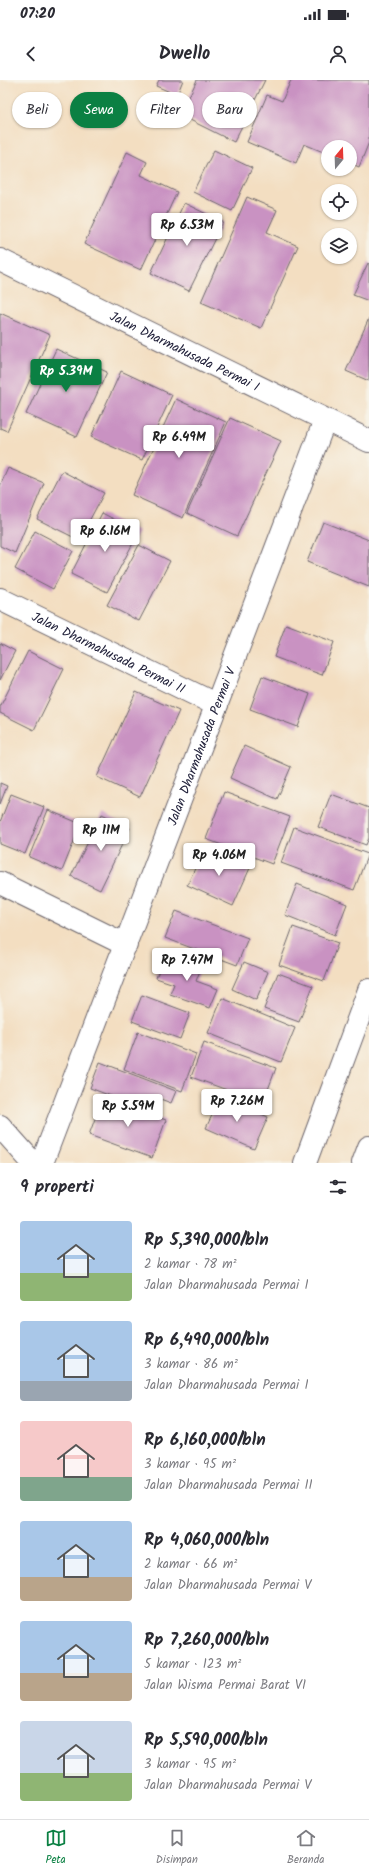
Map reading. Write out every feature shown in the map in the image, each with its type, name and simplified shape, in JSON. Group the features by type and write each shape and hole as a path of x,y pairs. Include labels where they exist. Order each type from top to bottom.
{"street":[{"name":"Jalan Dharmahusada Permai I","path":"0,260 369,441"},
{"name":"Jalan Dharmahusada Permai V","path":"42,1163 325,420"},
{"name":"Jalan Dharmahusada Permai II","path":"0,599 217,705"},
{"path":"0,884 126,945"},
{"path":"305,1163 369,990"},
{"path":"0,1126 33,1163"},
{"path":"362,1163 369,1147"}],"building":[{"path":"159,80 183,80 178,92 170,92 156,86"},
{"path":"197,80 265,80 257,96 257,92 202,92 202,126 194,122 194,92 191,92"},
{"path":"291,80 369,80 369,142 359,167 357,166 357,140 321,140 321,151 304,144 296,163 247,142 253,128 257,128 257,118 267,95 282,101"},
{"path":"206,128 241,128 234,142"},
{"path":"214,150 252,168 232,211 193,192"},
{"path":"127,152 147,162 141,175 177,192 141,270 84,244"},
{"path":"247,197 277,210 267,232 298,246 261,328 201,302"},
{"path":"184,203 223,222 189,291 151,273"},
{"path":"368,263 369,264 369,301 353,295"},
{"path":"0,313 50,335 7,431 0,428"},
{"path":"369,318 369,381 346,371"},
{"path":"56,349 107,372 77,437 26,414"},
{"path":"121,371 172,395 142,460 91,437"},
{"path":"176,399 226,422 183,518 132,495"},
{"path":"230,418 281,441 237,536 187,513"},
{"path":"8,468 44,483 15,553 0,546 0,486"},
{"path":"62,471 104,493 79,540 37,519"},
{"path":"102,513 139,532 107,592 71,574"},
{"path":"323,522 369,540 369,587 307,562"},
{"path":"35,531 73,551 53,589 15,569"},
{"path":"139,545 170,561 139,621 107,605"},
{"path":"286,624 334,642 322,675 274,657"},
{"path":"0,643 15,651 0,680"},
{"path":"28,651 64,669 34,730 0,713 0,707"},
{"path":"262,676 310,694 298,727 250,709"},
{"path":"136,692 179,711 140,797 97,777"},
{"path":"244,746 291,767 277,799 230,778"},
{"path":"0,783 7,786 0,804"},
{"path":"224,792 290,817 272,864 206,839"},
{"path":"11,794 44,807 25,854 0,844 0,822"},
{"path":"331,794 369,808 369,838 366,845 318,827"},
{"path":"48,810 81,824 62,871 29,857"},
{"path":"102,814 130,828 100,890 71,876"},
{"path":"294,827 368,854 354,890 281,863"},
{"path":"205,848 250,868 233,906 187,885"},
{"path":"297,884 347,904 335,935 285,915"},
{"path":"176,911 248,938 237,965 165,938"},
{"path":"293,927 338,943 324,981 279,965"},
{"path":"184,956 203,963 196,981 218,989 210,1008 170,994 174,984 156,978 163,960 181,967"},
{"path":"244,962 268,972 256,1000 232,989"},
{"path":"278,973 313,986 299,1022 264,1009"},
{"path":"142,995 190,1013 180,1039 132,1021"},
{"path":"222,998 295,1028 281,1062 208,1033"},
{"path":"138,1032 196,1054 182,1091 124,1069"},
{"path":"204,1042 276,1068 263,1103 191,1077"},
{"path":"100,1062 176,1091 171,1103 155,1097 150,1111 90,1088"},
{"path":"221,1096 268,1117 254,1149 206,1128"},
{"path":"103,1097 166,1120 152,1158 89,1135"}]}
